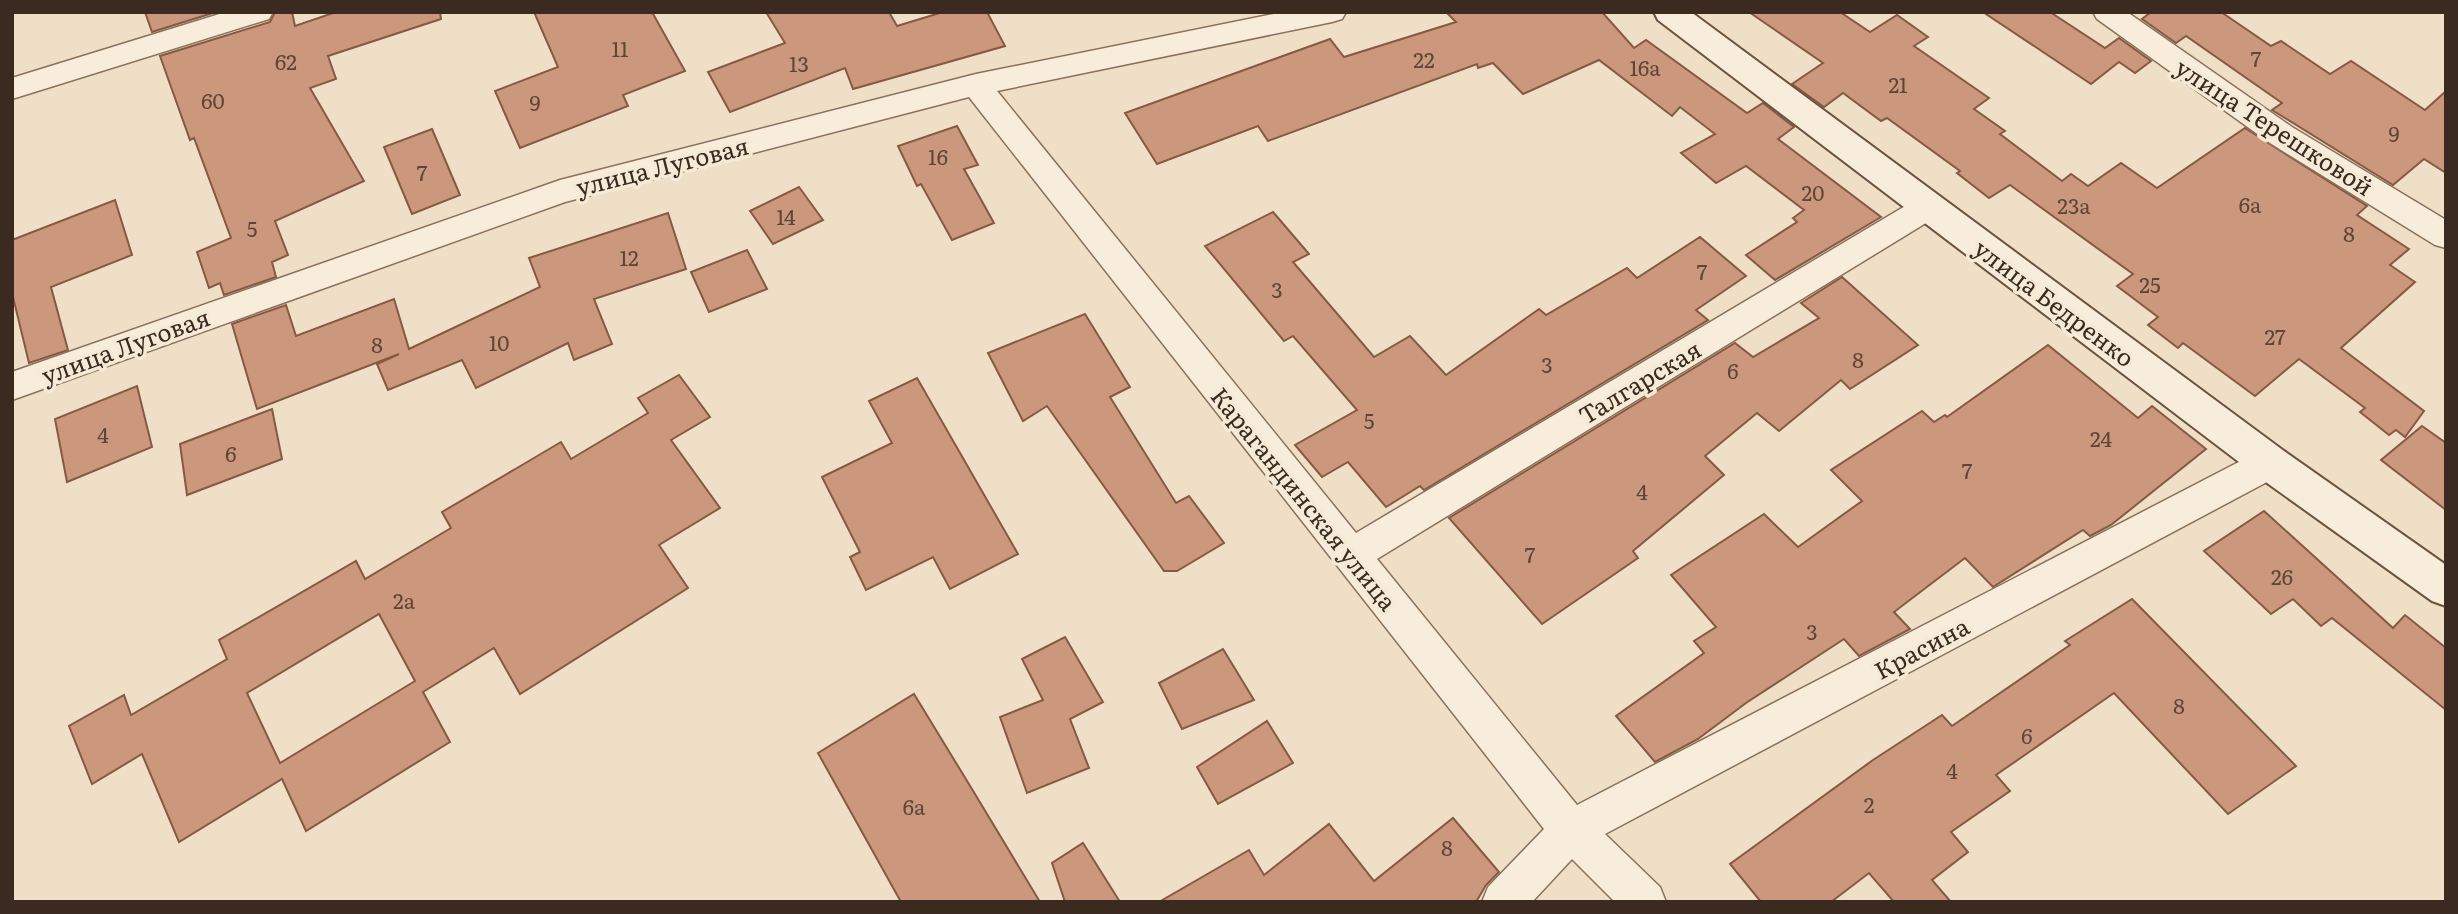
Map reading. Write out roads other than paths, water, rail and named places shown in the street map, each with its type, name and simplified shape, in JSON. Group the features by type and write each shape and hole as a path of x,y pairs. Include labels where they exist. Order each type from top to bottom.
{"street":[{"path":"12,89 259,12"},
{"name":"улица Луговая","path":"12,386 559,192 976,85 1332,12"},
{"name":"улица Бедренко","path":"1669,12 2270,463 2446,588"},
{"name":"улица Терешковой","path":"2107,12 2281,135 2446,236"},
{"name":"Карагандинская улица","path":"976,85 1572,830 1644,902"},
{"name":"Талгарская","path":"1351,555 1928,207"},
{"name":"Красина","path":"1503,902 1572,830 2270,463"}]}
